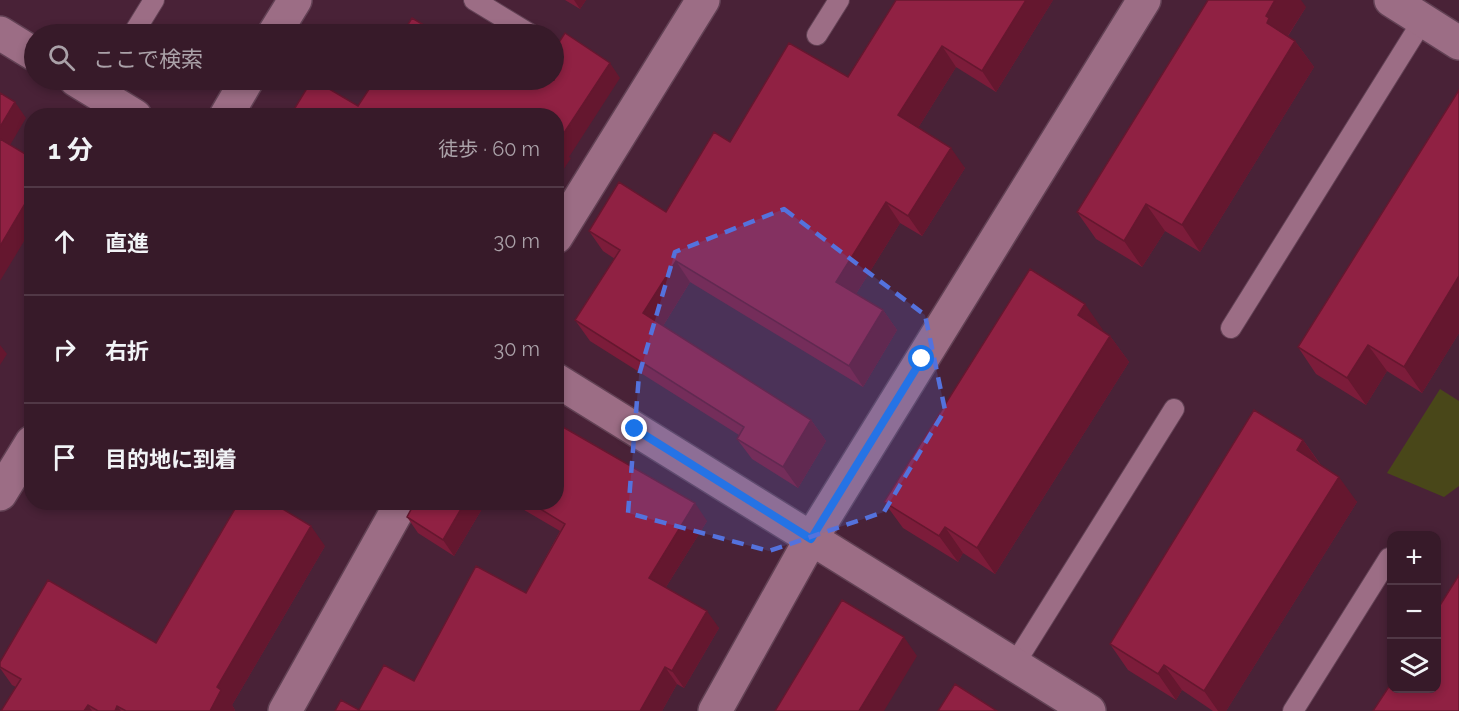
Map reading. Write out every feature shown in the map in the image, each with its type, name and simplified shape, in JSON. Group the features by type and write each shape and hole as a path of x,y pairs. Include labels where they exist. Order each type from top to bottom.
{"street":[{"path":"280,24 295,0"},
{"path":"564,224 703,0"},
{"path":"715,711 811,539 1144,0"},
{"path":"1391,0 1459,43"},
{"path":"0,33 24,48"},
{"path":"102,90 125,108"},
{"path":"231,108 242,90"},
{"path":"564,385 1089,711"},
{"path":"0,494 24,455"},
{"path":"285,711 398,510"}],"lane":[{"path":"139,24 154,0"},
{"path":"474,0 514,24"},
{"path":"817,35 839,0"},
{"path":"1231,328 1423,20"},
{"path":"1014,665 1174,409"},
{"path":"1293,711 1387,561"}],"highlighted area":[{"path":"784,209 925,315 945,410 884,512 769,551 628,513 639,375 675,252"}],"shaded area":[{"path":"1440,389 1459,401 1459,486 1444,497 1387,473"}],"building":[{"path":"896,0 1026,0 982,71 942,46 898,115 951,148 908,216 886,202 836,282 883,310 849,366 676,261 643,313 811,420 783,467 737,439 744,427 575,320 620,250 589,231 619,182 666,212 714,132 730,142 789,43 848,77"},
{"path":"1208,0 1275,0 1266,16 1269,18 1267,23 1295,41 1182,225 1146,204 1124,241 1077,212"},
{"path":"412,18 422,24 408,24"},
{"path":"565,33 610,63 564,133 564,108 295,108 306,90 331,90 358,106 368,90 564,90"},
{"path":"1459,90 1459,276 1404,367 1368,345 1347,378 1298,347"},
{"path":"0,93 15,102 0,127"},
{"path":"0,139 24,153 24,206 0,246"},
{"path":"1030,269 1085,304 1078,315 1110,336 977,548 945,527 939,536 884,502"},
{"path":"1254,410 1303,440 1297,450 1339,477 1204,691 1164,665 1158,674 1110,644"},
{"path":"564,428 695,503 649,578 707,611 672,671 665,667 640,711 335,711 341,700 359,710 384,665 414,681 476,566 526,593 565,524 542,510 564,510"},
{"path":"234,510 284,510 311,526 217,687 221,690 210,711 126,711 117,706 115,711 98,711 88,705 84,711 1,711 21,679 0,667 0,662 48,580 156,643"},
{"path":"411,510 460,510 443,540 407,517"},
{"path":"1459,575 1459,711 1373,711 1387,690 1387,693 1441,693 1441,604"},
{"path":"842,600 904,637 859,711 775,711"},
{"path":"955,684 997,711 938,711"}],"route":[{"path":"635,429 811,539 922,359"}]}
